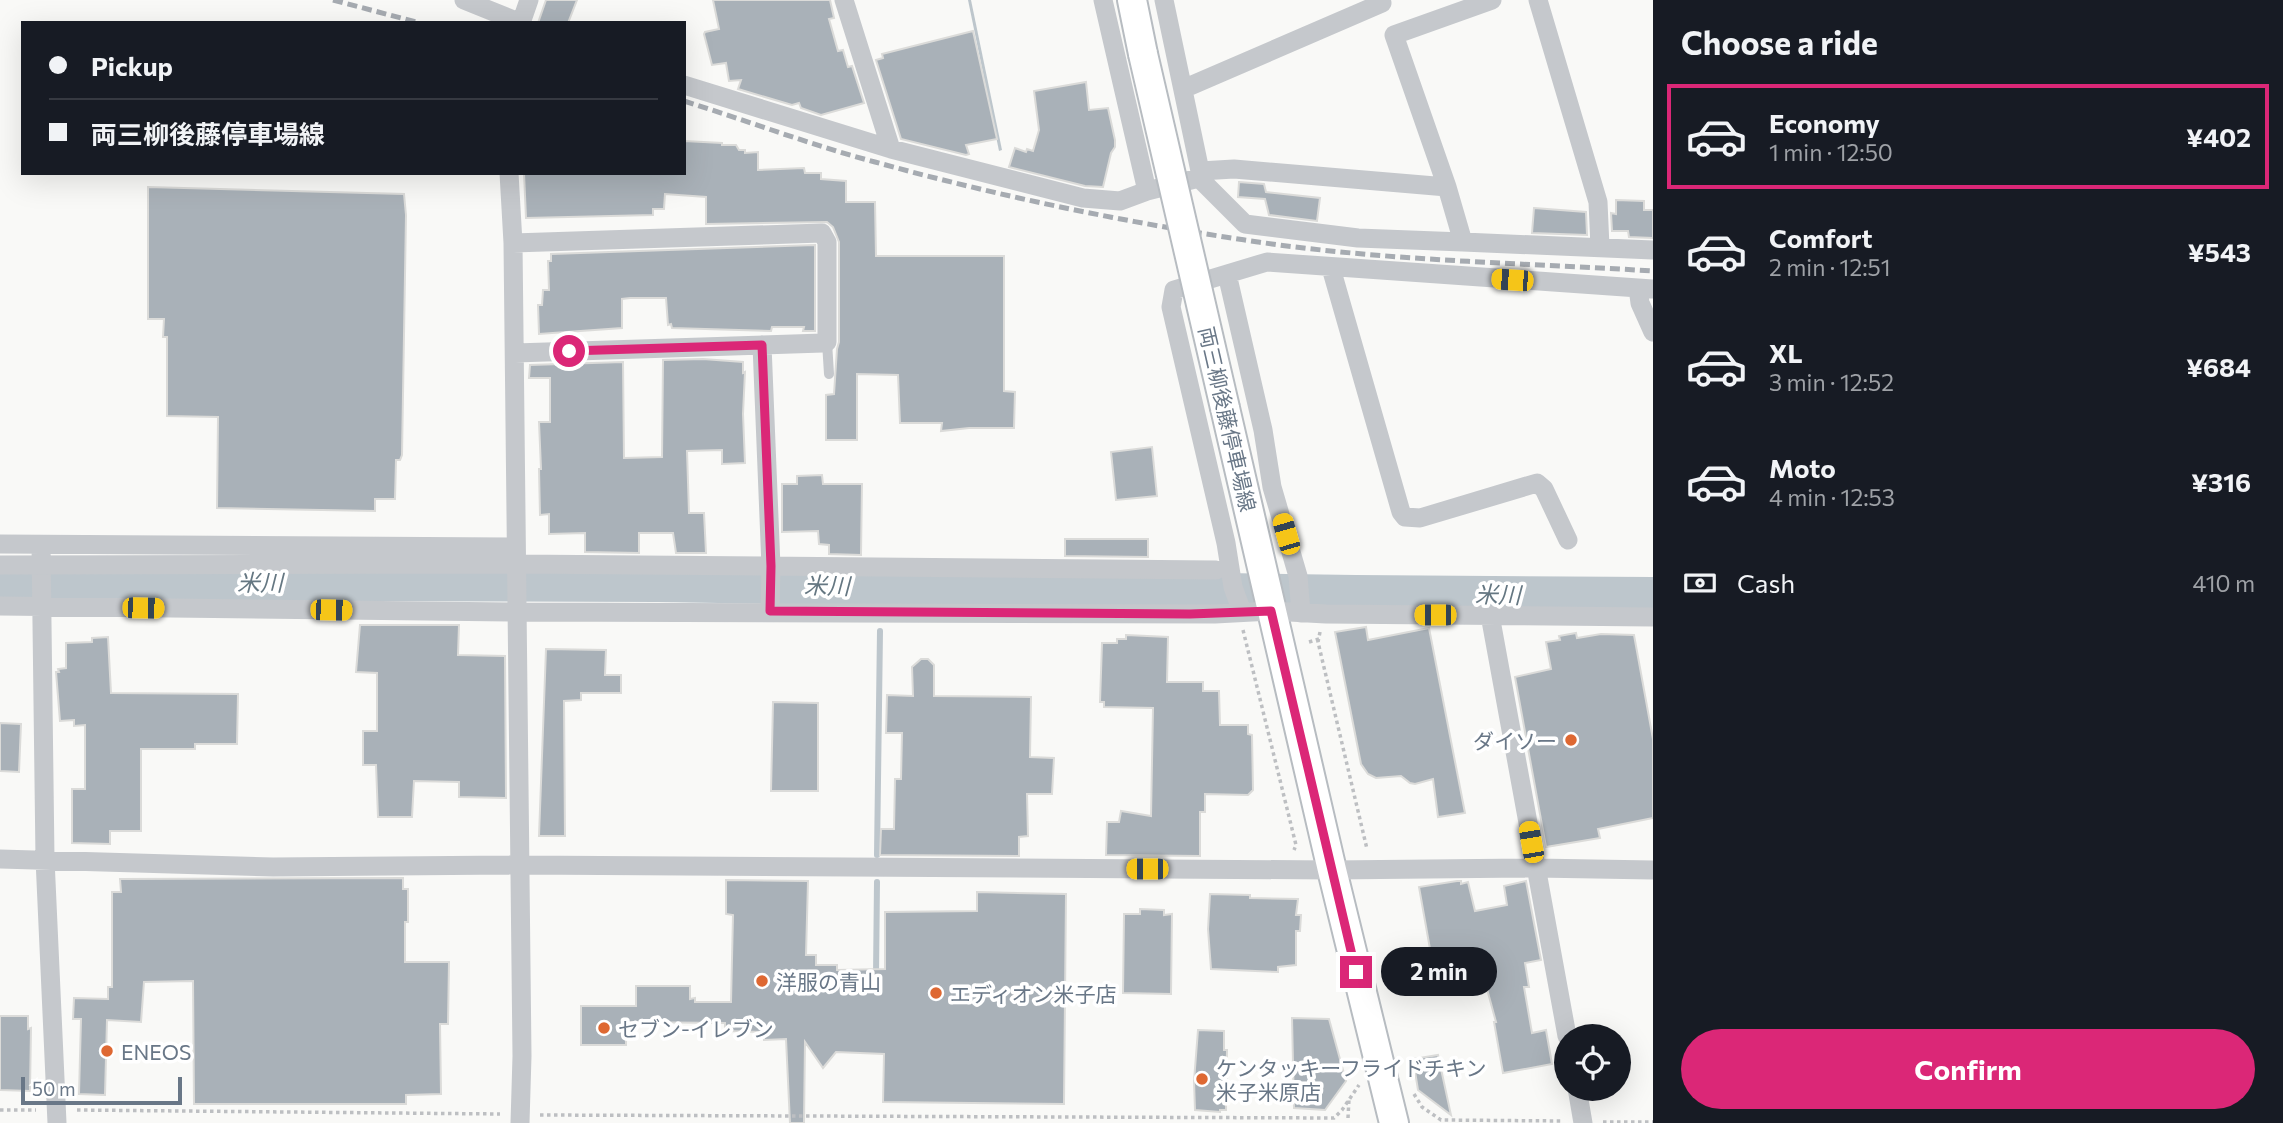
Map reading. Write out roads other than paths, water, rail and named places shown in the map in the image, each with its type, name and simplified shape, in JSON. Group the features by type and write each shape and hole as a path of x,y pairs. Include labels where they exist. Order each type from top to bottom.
{"main road":[{"name":"両三柳後藤停車場線","path":"1132,0 1271,609 1394,1123"}],"street":[{"path":"464,0 516,21"},
{"path":"522,21 529,0"},
{"path":"844,0 891,149"},
{"path":"1103,0 1147,191"},
{"path":"1164,0 1200,175 1245,224 1358,238 1653,250"},
{"path":"1394,35 1492,0"},
{"path":"1538,0 1598,202 1600,247"},
{"path":"1183,89 1382,1 1447,187 1463,242"},
{"path":"686,86 891,149 1083,198 1120,201 1200,175 1234,169 1447,187"},
{"path":"509,175 513,243 518,605 521,1117"},
{"path":"513,243 822,233 827,242 827,342 514,353"},
{"path":"1242,620 1171,307 1174,290 1267,262 1646,288 1640,303 1653,332"},
{"path":"1331,268 1401,512 1405,517 1420,518 1536,483 1544,489 1568,540"},
{"path":"1227,274 1263,430 1272,487 1298,576 1301,613"},
{"path":"762,345 771,569 770,607"},
{"path":"0,544 40,554 517,560 771,569 1216,569"},
{"path":"0,565 40,554"},
{"path":"40,554 45,859 58,1114"},
{"path":"0,606 770,607 1188,614 1242,620 1271,609 1301,613 1653,617"},
{"path":"1490,615 1565,1024"},
{"path":"0,859 273,867 520,864 1653,870"},
{"path":"1579,1101 1583,1122"}],"lane":[{"path":"827,342 829,374"}],"waterway":[{"name":"米川","path":"0,581 658,583 1653,596"},
{"path":"877,855 880,631"},
{"path":"876,975 877,882"}],"railway":[{"path":"333,0 412,21"},
{"path":"686,102 827,148 922,175 1018,198 1161,226 1258,242 1356,253 1653,271"}],"place":[{"name":"ダイソー","path":"1571,740"},
{"name":"洋服の青山","path":"762,981"},
{"name":"エディオン米子店","path":"936,993"},
{"name":"セブン-イレブン","path":"604,1028"},
{"name":"ENEOS","path":"107,1051"},
{"name":"ケンタッキーフライドチキン 米子米原店","path":"1202,1079"}]}
